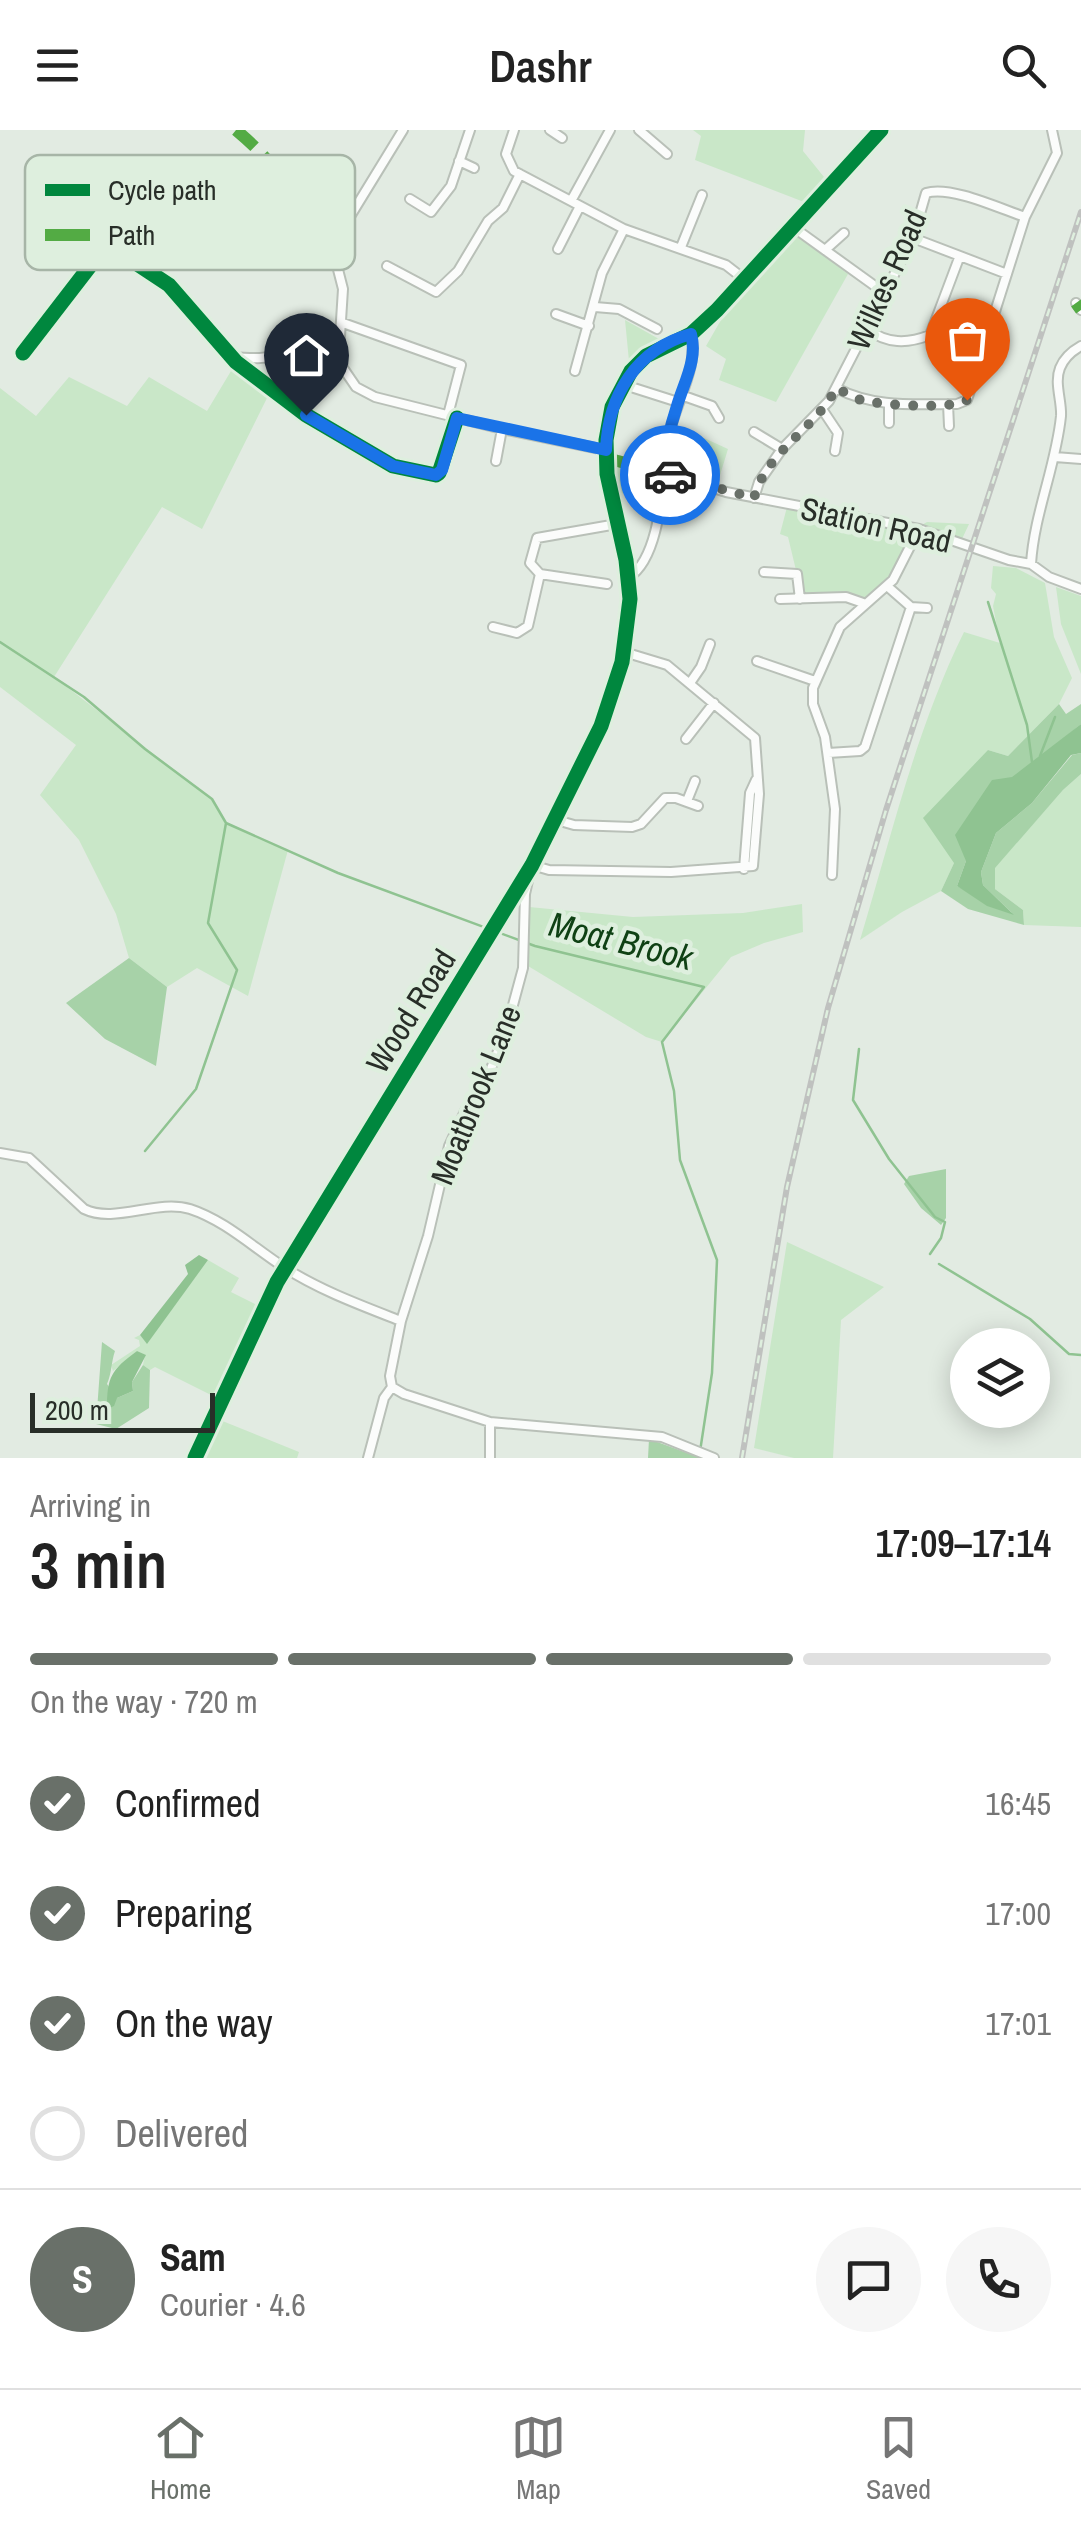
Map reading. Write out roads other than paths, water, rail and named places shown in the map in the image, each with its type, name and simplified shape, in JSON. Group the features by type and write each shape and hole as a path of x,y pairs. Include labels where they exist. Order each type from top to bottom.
{"street":[{"path":"355,208 403,130"},
{"path":"410,199 431,212 451,186 470,130"},
{"path":"514,130 506,154 510,167 520,174 624,229 726,265 744,279"},
{"path":"550,130 562,138"},
{"path":"558,249 610,130"},
{"path":"640,130 664,149"},
{"path":"628,577 641,567 658,522 679,399 694,354 691,334 881,130"},
{"path":"836,388 860,400 889,404 961,404 967,400 1026,217 1057,153 1052,130"},
{"path":"459,162 474,168"},
{"path":"387,266 428,290 443,289 458,272 488,221 503,208 520,174"},
{"name":"Wilkes Road","path":"754,498 759,482 782,448 822,409 836,388 913,238 924,196 934,190 1026,217"},
{"path":"681,247 702,195"},
{"path":"793,226 886,294"},
{"path":"575,372 602,273 624,229"},
{"path":"825,250 844,233"},
{"path":"913,238 1007,274"},
{"path":"867,329 878,337 900,343 930,335 959,258"},
{"path":"23,353 87,270"},
{"path":"146,270 168,285 231,358 306,415 393,466 436,475 461,365 344,323"},
{"path":"338,270 344,323 340,352 343,368 356,387 375,397 606,454 649,470"},
{"path":"594,308 619,309 657,329"},
{"path":"556,314 589,326"},
{"name":"Wood Road","path":"195,1458 285,1268 532,866 606,714 624,652 630,610 628,577 608,485 606,454 612,407 631,372 646,356 691,334"},
{"path":"231,358 268,358 281,353 291,336 340,352"},
{"path":"1031,564 1062,410 1060,368 1071,352 1081,346"},
{"path":"634,388 712,406 719,418"},
{"path":"889,404 889,423"},
{"path":"948,404 949,426"},
{"path":"822,409 838,433 835,450"},
{"path":"496,461 502,430"},
{"path":"754,432 782,448"},
{"path":"1055,457 1081,460"},
{"name":"Station Road","path":"664,472 754,498 919,529 1031,564 1050,578 1081,589"},
{"path":"607,584 540,574 530,563 538,538 617,524"},
{"path":"832,876 835,808 828,753 813,704 815,680 840,626 887,586 900,570 919,529"},
{"path":"764,572 797,574 800,599"},
{"path":"494,627 517,633 525,630 540,574"},
{"path":"887,586 911,607 927,608"},
{"path":"780,599 846,597 866,604"},
{"path":"828,753 860,751 865,747 911,607"},
{"path":"690,683 710,644"},
{"path":"532,866 571,871 752,868 754,864 759,794 755,738 662,662 624,652"},
{"path":"757,661 815,680"},
{"path":"686,739 714,702"},
{"path":"687,801 695,781"},
{"path":"553,819 574,826 632,827 641,824 665,798 698,806"},
{"name":"Moatbrook Lane","path":"368,1458 384,1398 392,1387 390,1376 401,1321 428,1236 449,1146 466,1109 484,1086 506,1031 523,968 525,894 532,866"},
{"path":"0,1153 30,1158 94,1214 182,1207 195,1211 237,1234 285,1268 338,1296 401,1321"},
{"path":"392,1387 490,1422 662,1437 714,1458"},
{"path":"490,1422 490,1458"}],"waterway":[{"path":"988,602 1027,725 1032,762"},
{"name":"Moat Brook","path":"0,642 84,697 212,799 226,823 338,873 535,946 704,987 662,1042 674,1091 680,1160 717,1260 712,1373 699,1458"},
{"path":"1040,756 1055,717"},
{"path":"145,1151 196,1089 237,970 208,923 226,823"},
{"path":"859,1049 853,1100 889,1159 935,1217 945,1222 941,1238 930,1254"},
{"path":"939,1264 1030,1319 1069,1354 1081,1355"}],"railway":[{"path":"742,1458 787,1187 828,1008 886,810 1081,212"}]}
